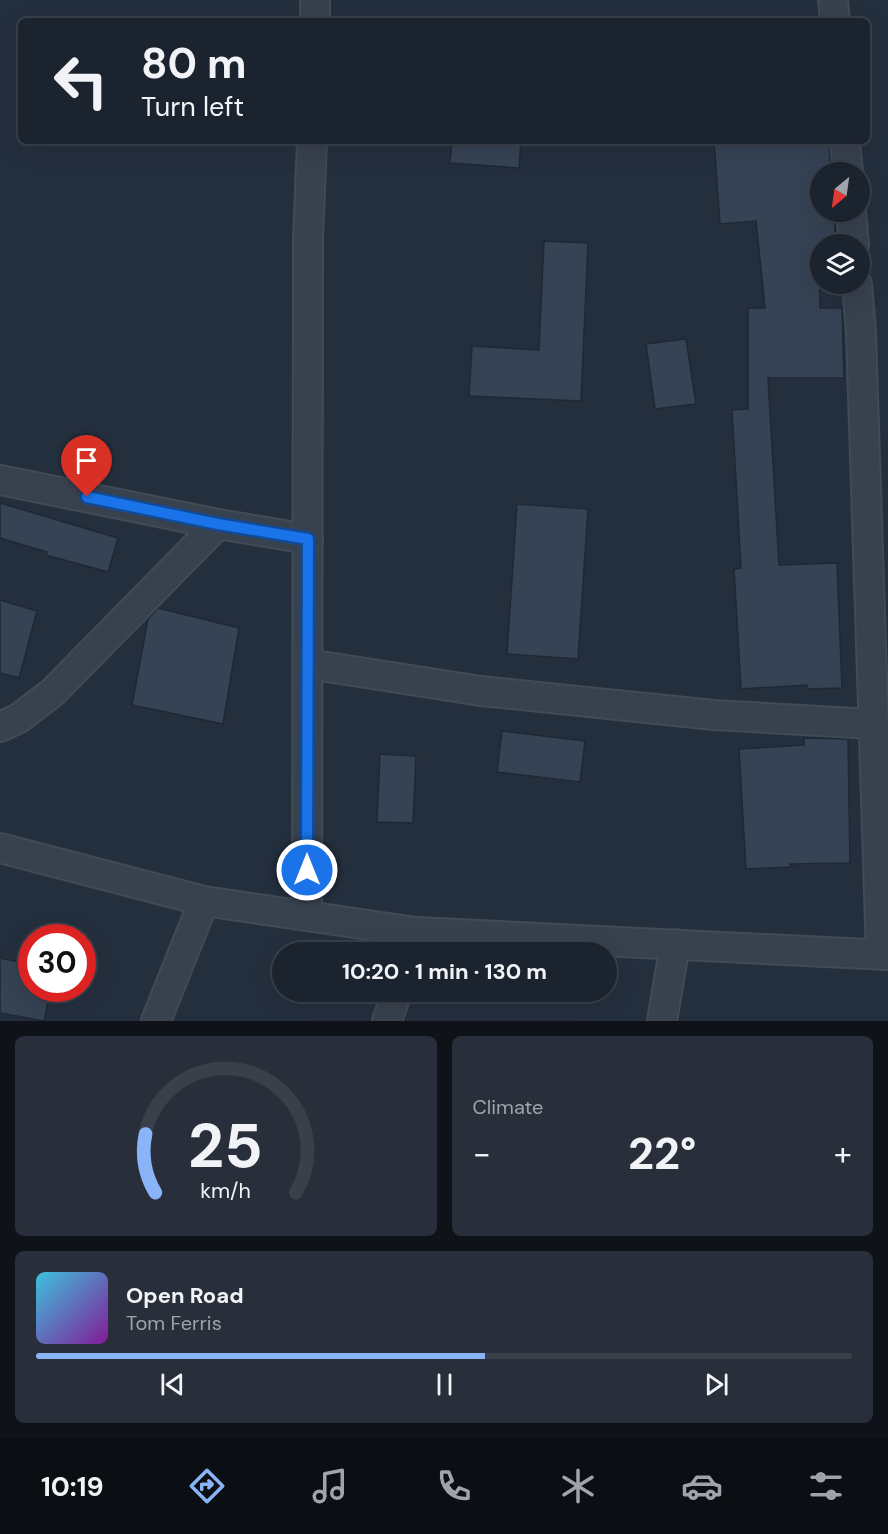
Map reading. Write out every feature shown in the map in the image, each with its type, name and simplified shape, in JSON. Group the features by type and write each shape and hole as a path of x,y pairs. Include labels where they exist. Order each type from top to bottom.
{"street":[{"path":"315,0 315,18"},
{"path":"833,0 835,18"},
{"path":"307,915 308,238 312,144"},
{"path":"845,144 847,162"},
{"path":"617,944 675,944 885,955 873,724 858,294"},
{"path":"0,480 218,524 308,539"},
{"path":"0,727 19,718 53,692 218,524"},
{"path":"308,664 481,691 714,715 873,724"},
{"path":"0,848 204,901 307,915 412,942"},
{"path":"156,1021 204,901"},
{"path":"662,1021 675,944"},
{"path":"387,1021 394,1002"}],"building":[{"path":"452,144 521,144 519,168 450,163"},
{"path":"714,144 829,144 830,162 810,162 810,222 835,222 835,234 810,234 810,294 820,294 820,308 842,308 844,378 768,378 779,565 837,563 842,688 807,689 807,685 741,689 734,569 741,568 732,410 748,409 748,308 765,308 756,221 720,224"},
{"path":"544,241 588,243 581,401 469,396 472,346 539,350"},
{"path":"686,339 696,404 655,409 646,344"},
{"path":"0,503 118,538 108,572 46,555 47,552 0,538"},
{"path":"517,504 588,509 578,659 507,654"},
{"path":"0,600 37,611 19,678 0,673"},
{"path":"158,608 239,628 223,724 132,705 148,619"},
{"path":"502,731 585,741 580,782 497,772"},
{"path":"804,738 848,739 850,863 790,864 790,867 746,869 739,749 804,745"},
{"path":"380,754 416,756 413,823 377,822"},
{"path":"0,958 18,962 18,1002 48,1002 44,1021 0,1013"}],"route":[{"path":"87,497 218,524 308,539 307,870"}]}
